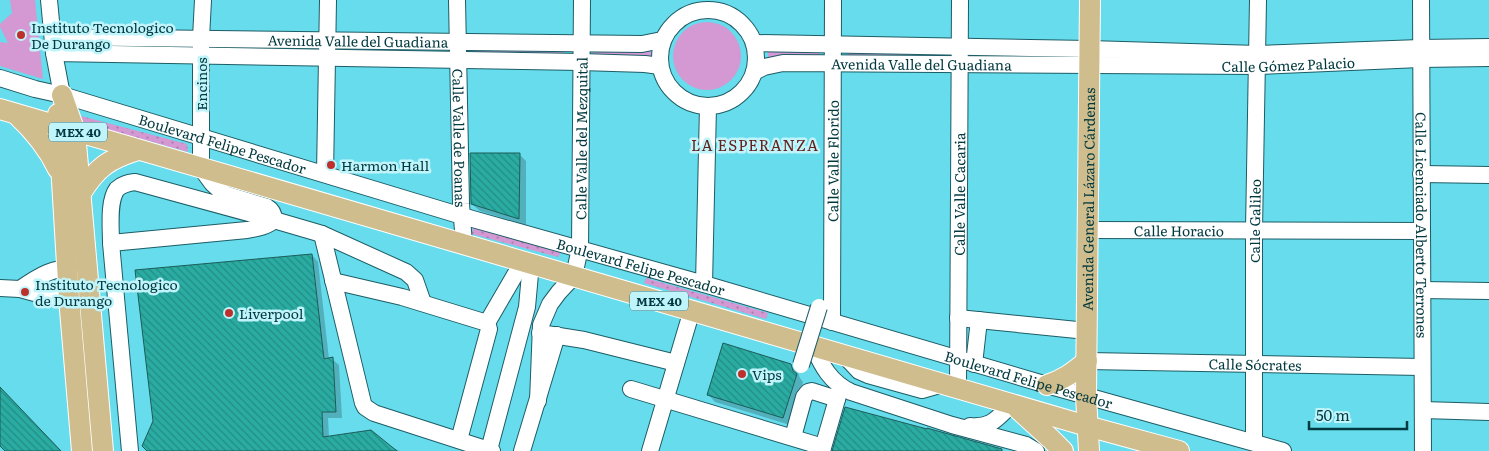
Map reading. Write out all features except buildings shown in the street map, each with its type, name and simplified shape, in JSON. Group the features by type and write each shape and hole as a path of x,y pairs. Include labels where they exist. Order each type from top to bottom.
{"main road":[{"name":"Avenida General Lázaro Cárdenas","path":"1089,451 1086,361 1090,0"},
{"path":"62,95 58,112 66,129 81,193 103,451"},
{"path":"6,115 30,128 51,155 61,175"},
{"name":"Boulevard Felipe Pescador","path":"6,115 66,129 1177,451"},
{"path":"66,129 61,175 66,267 82,451"},
{"path":"81,193 91,176 105,164 114,158 138,150"},
{"path":"1047,386 1067,376 1086,361"},
{"path":"1012,404 1063,451"}],"street":[{"path":"49,0 54,53 62,95"},
{"name":"Encinos","path":"201,168 201,38 203,0"},
{"path":"324,174 328,0"},
{"name":"Calle Valle de Poanas","path":"457,0 464,244"},
{"name":"Calle Valle del Mezquital","path":"574,276 580,248 582,0"},
{"name":"Calle Valle Florido","path":"832,322 832,63 834,0"},
{"name":"Calle Valle Cacaria","path":"951,386 966,362 958,318 960,0"},
{"name":"Calle Galileo","path":"1254,442 1254,230 1258,0"},
{"name":"Calle Licenciado Alberto Terrones","path":"1421,0 1423,451"},
{"path":"706,5 731,15 741,22 755,44 756,53 754,72 748,86 737,96 723,104 708,106 691,103 677,95 666,82 660,66 659,53 662,40 669,28 680,18 706,5"},
{"name":"Avenida Valle del Guadiana","path":"53,36 642,44 662,40"},
{"name":"Avenida Valle del Guadiana","path":"755,44 960,47 1089,57"},
{"name":"Calle Gómez Palacio","path":"1089,57 1258,60 1420,54 1489,47"},
{"name":"Avenida Valle del Guadiana","path":"54,53 581,62 660,66"},
{"name":"Calle Gómez Palacio","path":"1420,54 1489,58"},
{"name":"Avenida Valle del Guadiana","path":"754,72 773,64 960,64 1089,57"},
{"name":"Boulevard Felipe Pescador","path":"0,78 462,216 704,284 1047,386 1282,451"},
{"path":"704,284 708,106"},
{"path":"201,168 220,191 228,196 267,207 274,214 274,220"},
{"path":"1421,174 1489,175"},
{"path":"130,451 110,243 111,209 114,194 125,183 135,182 322,234 406,272 415,280 423,303"},
{"path":"110,243 247,230 263,227 274,220"},
{"name":"Calle Horacio","path":"1088,230 1421,231"},
{"path":"322,234 362,403 365,407 374,413 490,450 527,307 527,262"},
{"path":"459,440 488,326 527,262"},
{"path":"20,289 42,274 66,267 86,268"},
{"path":"538,401 540,325 550,304 574,276"},
{"path":"333,281 423,303 488,326"},
{"path":"0,288 20,289 42,295 89,300"},
{"path":"1422,290 1489,291"},
{"path":"801,365 819,307"},
{"path":"650,451 692,310"},
{"path":"958,318 1087,331"},
{"path":"966,362 979,320"},
{"path":"540,333 584,340 676,363"},
{"path":"522,451 557,335"},
{"path":"631,388 793,437 822,449 839,393 821,364 813,346"},
{"name":"Calle Sócrates","path":"1086,361 1422,367"},
{"path":"793,437 804,397 812,390 867,398 952,425 1018,442 1036,450"},
{"path":"952,425 978,427 989,425 1012,404"},
{"path":"1423,410 1489,412"}],"shaded area":[{"name":"Instituto Tecnologico De Durango","path":"10,0 35,0 43,79 0,66 0,42 8,43 0,24 12,13"},
{"path":"707,22 720,25 731,32 738,43 741,56 738,69 731,80 720,87 707,90 694,87 683,80 676,69 673,56 676,43 683,32 694,25"},
{"path":"475,45 563,47 563,54 475,53"},
{"path":"593,49 651,50 651,58 593,56"},
{"path":"820,51 820,59 768,60 768,52"},
{"path":"848,51 941,51 941,59 848,59"},
{"path":"81,116 187,144 188,152 80,122"},
{"path":"473,227 561,252 558,257 472,234"},
{"path":"646,278 768,313 766,319 644,283"}],"place":[{"name":"Instituto Tecnologico De Durango","path":"21,35"},
{"name":"Harmon Hall","path":"331,165"},
{"name":"Instituto Tecnologico de Durango","path":"25,292"},
{"name":"Liverpool","path":"229,313"},
{"name":"Vips","path":"742,374"}],"district":[{"name":"LA ESPERANZA","path":"755,144"}]}
